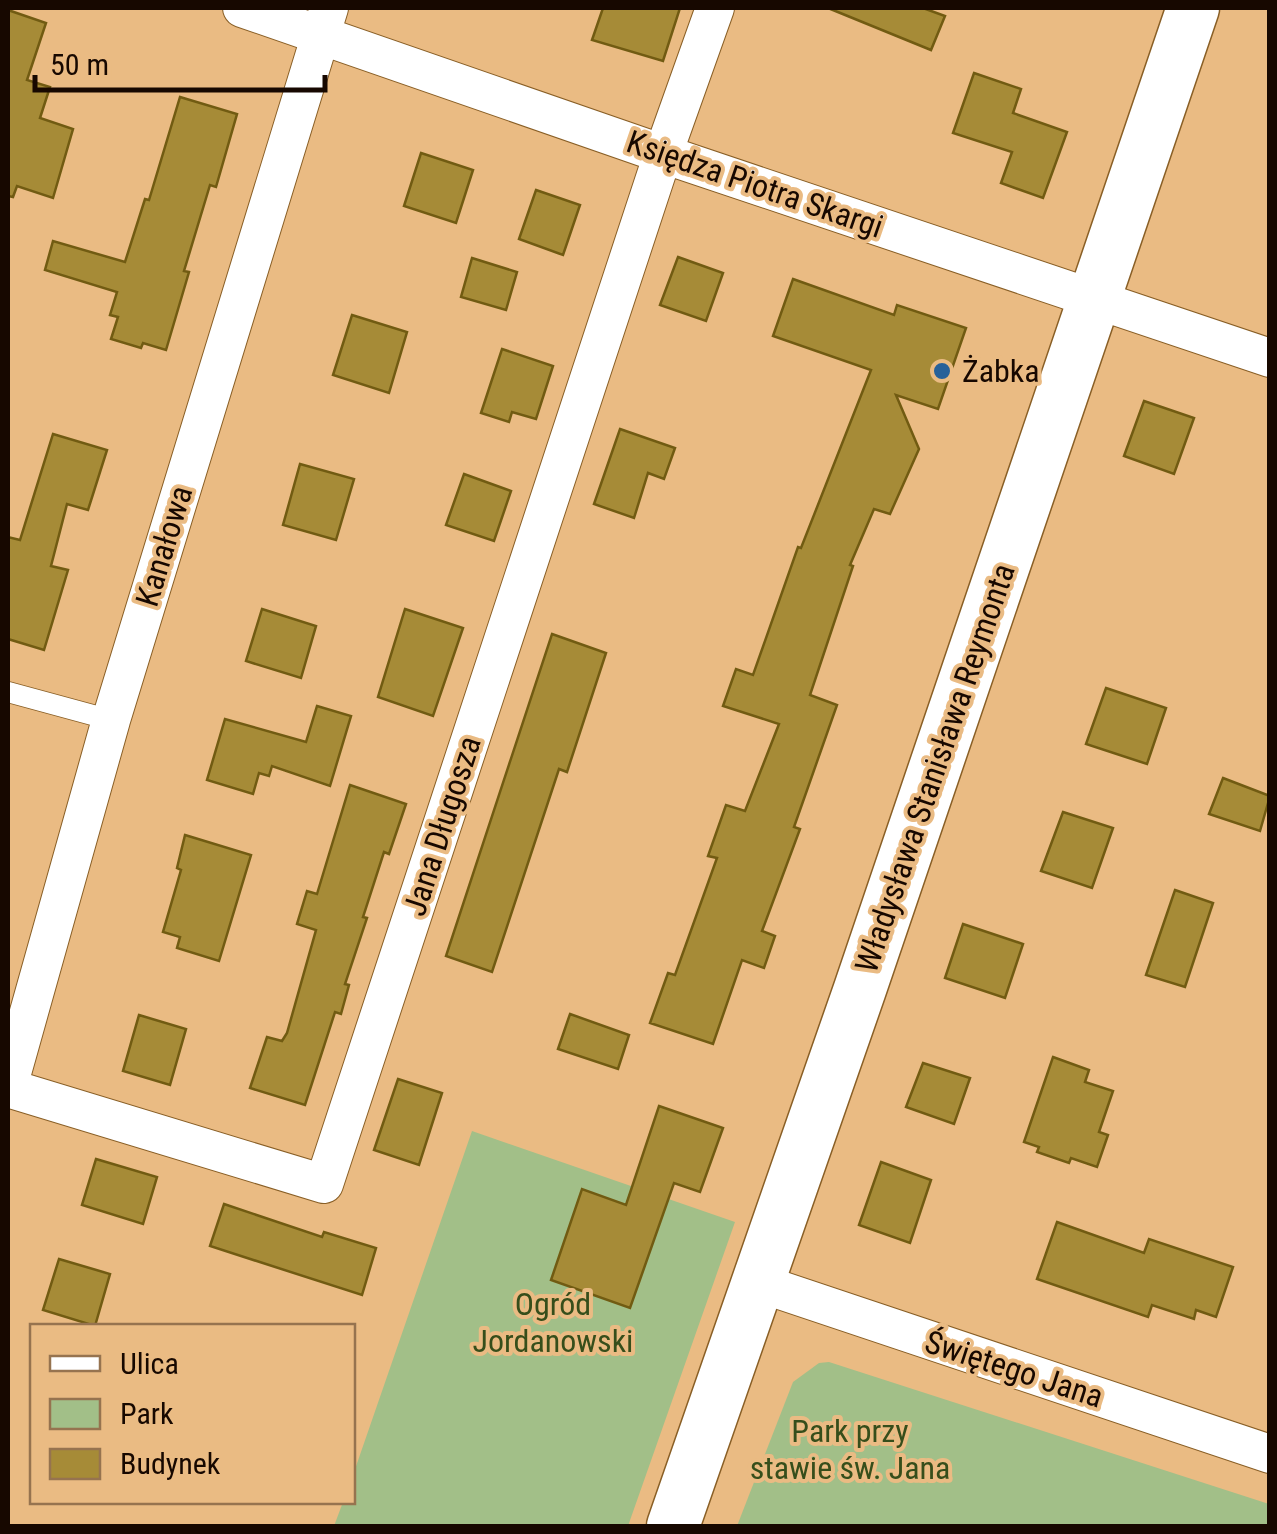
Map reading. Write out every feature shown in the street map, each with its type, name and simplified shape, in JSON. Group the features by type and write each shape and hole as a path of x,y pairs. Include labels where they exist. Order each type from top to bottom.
{"main road":[{"name":"Władysława Stanisława Reymonta","path":"672,1526 760,1283 1193,8"}],"street":[{"name":"Księdza Piotra Skargi","path":"242,8 325,21 662,154 1270,358"},
{"path":"662,154 715,8"},
{"name":"Kanałowa","path":"8,1088 111,720 325,21"},
{"name":"Jana Długosza","path":"8,1088 324,1184 662,154"},
{"name":"Świętego Jana","path":"760,1283 1270,1454"}],"lane":[{"path":"8,692 111,720"}],"green space":[{"name":"Ogród Jordanowski","path":"472,1131 735,1222 628,1526 334,1526 342,1504 355,1504 355,1469"},
{"name":"Park przy stawie św. Jana","path":"829,1362 1269,1504 1269,1526 737,1526 793,1382 819,1363"}],"building":[{"path":"603,8 680,8 663,61 592,40"},
{"path":"828,8 923,8 945,16 931,50"},
{"path":"8,10 46,23 27,80 50,87 40,118 73,129 53,198 17,186 13,197 8,196"},
{"path":"974,73 1021,89 1013,113 1067,132 1043,198 1001,183 1012,152 953,133"},
{"path":"180,97 237,114 216,187 210,185 184,271 189,272 166,350 143,343 141,348 111,339 118,317 110,315 117,292 45,270 53,241 125,262 145,199 149,200"},
{"path":"421,153 473,170 456,223 404,206"},
{"path":"536,190 580,205 563,255 519,239"},
{"path":"678,257 723,273 706,321 660,305"},
{"path":"472,258 517,272 506,310 461,297"},
{"path":"793,279 894,315 897,305 966,328 938,409 896,395 919,449 890,514 874,509 850,565 853,566 810,695 837,705 794,827 800,829 762,931 775,936 764,968 742,960 713,1044 650,1023 668,973 675,975 717,858 708,856 726,805 745,811 779,724 723,706 736,669 753,675 798,547 801,548 871,370 773,336"},
{"path":"352,315 407,332 389,393 333,375"},
{"path":"502,349 553,366 536,419 512,412 509,422 481,413"},
{"path":"1144,401 1194,418 1174,474 1124,456"},
{"path":"620,429 675,448 664,479 648,473 634,518 594,504"},
{"path":"53,434 107,450 88,510 67,504 51,566 68,570 44,650 8,639 8,537 20,540"},
{"path":"300,464 354,479 336,540 283,525"},
{"path":"464,474 511,491 494,541 446,525"},
{"path":"262,609 316,626 301,678 246,661"},
{"path":"405,609 463,628 433,716 378,697"},
{"path":"552,634 606,653 567,772 559,769 492,972 446,956"},
{"path":"1106,688 1166,708 1147,764 1086,744"},
{"path":"317,706 351,716 330,786 272,766 269,776 259,773 253,794 207,780 225,719 306,742"},
{"path":"1223,778 1270,796 1260,831 1209,814"},
{"path":"350,785 406,804 389,854 384,852 345,984 349,985 341,1014 335,1012 305,1105 250,1088 267,1037 282,1041 287,1033 316,930 297,924 307,891 317,894"},
{"path":"1063,812 1113,828 1092,888 1041,871"},
{"path":"185,835 251,855 219,961 177,948 180,937 163,932 181,870 177,868"},
{"path":"1175,890 1213,903 1185,987 1146,975"},
{"path":"963,924 1023,944 1005,998 945,978"},
{"path":"570,1014 629,1035 618,1069 558,1049"},
{"path":"139,1015 186,1029 170,1085 123,1071"},
{"path":"1053,1057 1089,1070 1085,1082 1113,1091 1099,1132 1108,1135 1097,1167 1071,1158 1069,1163 1037,1152 1039,1147 1024,1142"},
{"path":"923,1063 970,1078 954,1124 906,1107"},
{"path":"398,1079 442,1093 419,1165 374,1150"},
{"path":"659,1106 723,1128 700,1192 674,1183 630,1308 551,1280 582,1189 626,1205"},
{"path":"96,1159 157,1177 143,1224 82,1205"},
{"path":"881,1162 931,1180 910,1243 859,1225"},
{"path":"224,1204 322,1237 324,1232 376,1248 362,1295 210,1246"},
{"path":"1057,1222 1144,1253 1149,1239 1233,1267 1216,1317 1196,1310 1194,1319 1152,1305 1148,1317 1037,1279"},
{"path":"59,1259 110,1274 96,1324 43,1310"}],"place":[{"name":"Żabka","path":"942,371"}]}
